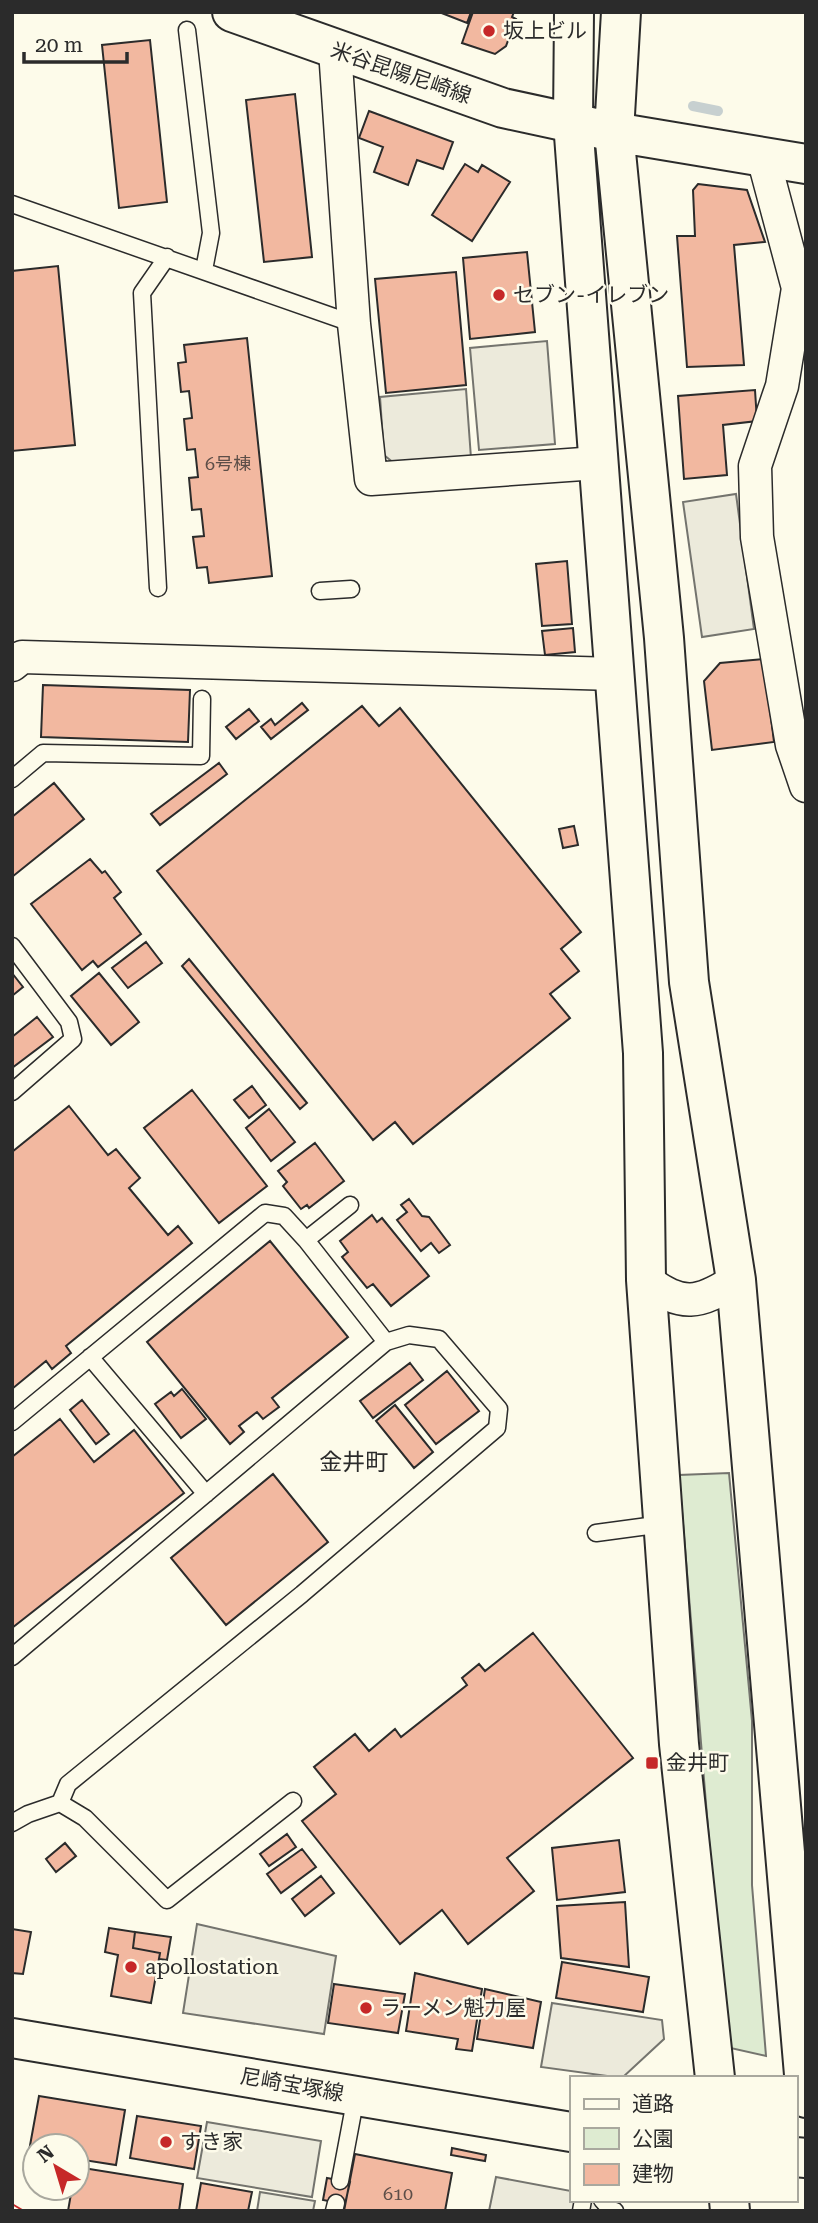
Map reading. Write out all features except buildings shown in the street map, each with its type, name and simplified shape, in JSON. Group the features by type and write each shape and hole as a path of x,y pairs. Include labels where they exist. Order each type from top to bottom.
{"street":[{"path":"574,12 573,122 643,1054 646,1280 679,1744 715,2076"},
{"path":"621,12 614,132 664,638 689,982 736,1280 797,1879 806,2098"},
{"name":"米谷昆陽尼崎線","path":"251,15 335,50 503,108 614,132 806,164"},
{"path":"335,50 354,324 371,479 597,463"},
{"path":"763,157 798,288 782,386 755,466 757,537 792,745 806,786"},
{"path":"15,656 615,674"},
{"path":"646,1280 664,1294 680,1301 720,1291 736,1280"},
{"name":"尼崎宝塚線","path":"12,2038 570,2132"}],"lane":[{"path":"187,30 211,233 205,270"},
{"path":"12,204 354,324"},
{"path":"158,588 142,293 167,257"},
{"path":"320,591 351,589"},
{"path":"12,779 43,752 201,756 202,699"},
{"path":"12,946 69,1022 73,1039 12,1092"},
{"path":"306,1240 350,1205"},
{"path":"12,1422 265,1213 284,1216 386,1342"},
{"path":"12,1657 386,1342 409,1335 439,1339 499,1409 497,1428 302,1594 68,1784 60,1803 27,1814 12,1823"},
{"path":"90,1357 206,1494"},
{"path":"596,1533 663,1524"},
{"path":"60,1803 85,1818 167,1900 293,1801"},
{"path":"340,2180 356,2096"}],"green space":[{"path":"729,1473 752,1721 752,1885 766,2056 726,2047 679,1475"}],"shaded area":[{"path":"547,341 555,444 479,450 470,348"},
{"path":"466,389 471,458 395,464 384,455 380,397"},
{"path":"736,494 754,629 702,637 683,502"},
{"path":"197,1924 336,1956 324,2034 183,2013"},
{"path":"552,2003 662,2020 664,2039 624,2076 541,2067"},
{"path":"207,2122 321,2141 312,2197 197,2178"},
{"path":"496,2177 570,2191 570,2202 600,2202 598,2211 489,2211"},
{"path":"260,2192 315,2201 313,2211 257,2211"}],"waterway":[{"path":"693,106 718,111"}],"power":[{"path":"12,2204 24,2211"}],"place":[{"name":"坂上ビル","path":"489,31"},
{"name":"セブン-イレブン","path":"499,295"},
{"name":"金井町","path":"652,1763"},
{"name":"apollostation","path":"131,1967"},
{"name":"ラーメン魁力屋","path":"366,2008"},
{"name":"すき家","path":"166,2142"}],"district":[{"name":"金井町","path":"354,1462"}]}
